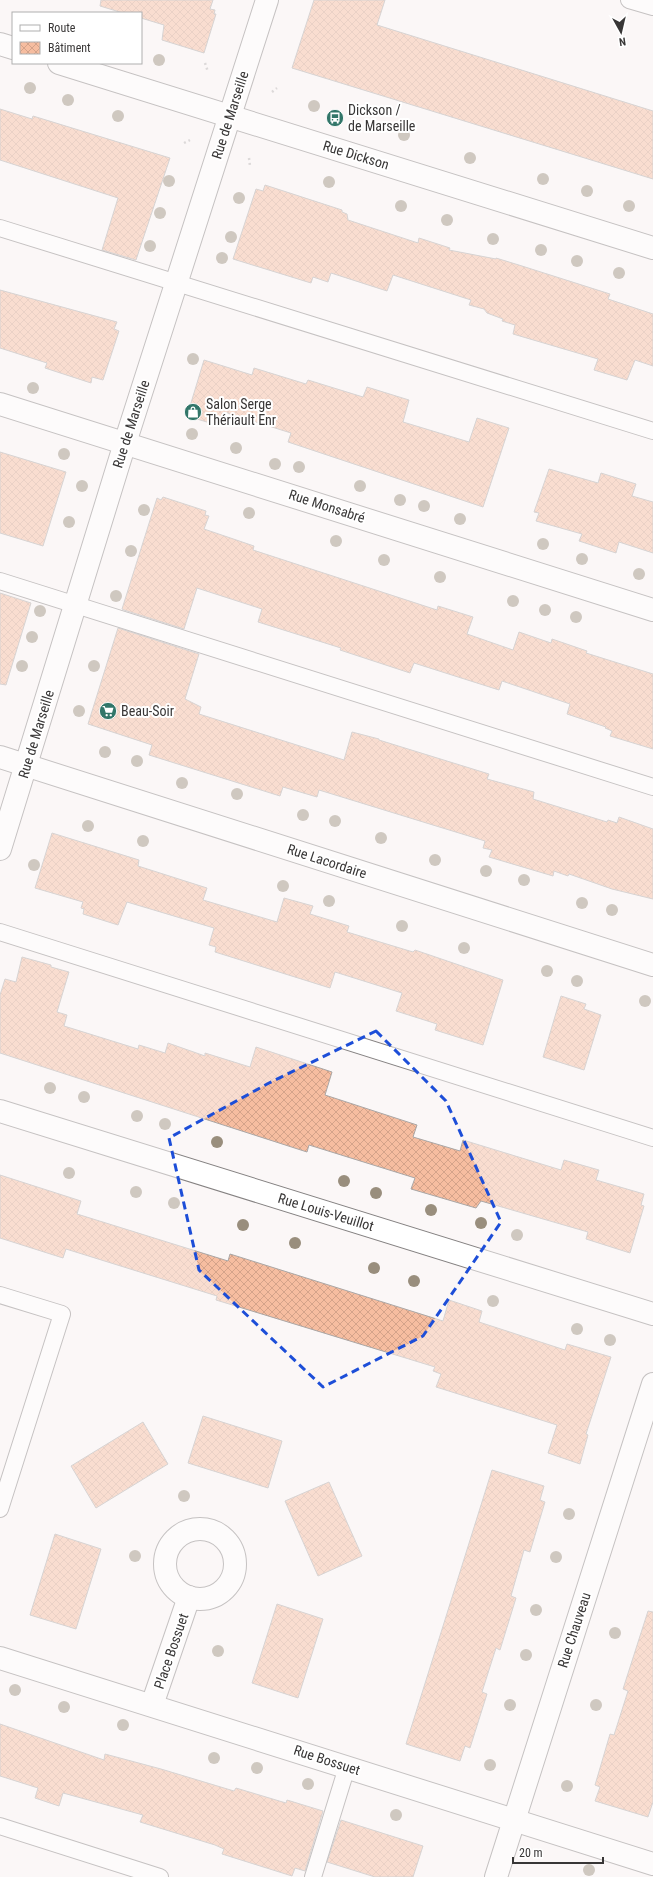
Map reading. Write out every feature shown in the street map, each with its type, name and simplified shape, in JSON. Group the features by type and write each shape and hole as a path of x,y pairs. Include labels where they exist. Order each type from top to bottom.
{"street":[{"name":"Rue de Marseille","path":"0,849 125,443 267,0"},
{"path":"0,44 12,48"},
{"name":"Rue Dickson","path":"62,64 653,248"},
{"name":"Rue Monsabré","path":"0,404 653,610"},
{"name":"Rue Lacordaire","path":"0,757 653,965"},
{"name":"Rue Louis-Veuillot","path":"0,1111 653,1314"},
{"name":"Rue Chauveau","path":"496,1877 653,1384"},
{"name":"Place Bossuet","path":"152,1705 189,1597"},
{"name":"Rue Bossuet","path":"0,1658 653,1864"}],"lane":[{"path":"629,0 653,7"},
{"path":"0,228 653,431"},
{"path":"0,581 653,787"},
{"path":"0,932 653,1138"},
{"path":"0,1295 62,1314 0,1510"},
{"path":"313,1877 347,1767"},
{"path":"0,1826 160,1877"}],"path":[{"path":"205,64 208,72"},
{"path":"272,92 277,88"},
{"path":"184,143 190,140"},
{"path":"249,158 250,166"}],"highlighted area":[{"path":"376,1031 446,1101 501,1222 423,1336 323,1387 199,1270 169,1138 269,1083"}],"building":[{"path":"101,0 213,0 210,9 215,10 214,14 216,14 204,53 162,40 164,25 142,18 142,12 120,12 100,6"},
{"path":"314,0 385,0 377,25 653,111 653,179 292,68"},
{"path":"0,109 32,119 33,116 170,158 136,260 102,250 118,198 0,160"},
{"path":"265,185 342,210 342,212 347,214 348,220 418,243 419,238 450,248 449,250 496,258 522,266 610,294 608,299 653,314 653,366 635,360 627,380 594,370 598,359 513,334 515,325 502,321 503,319 487,313 484,309 469,305 471,300 393,275 387,291 331,273 328,282 313,277 311,283 233,259 256,189 263,191"},
{"path":"0,290 117,322 114,329 119,331 103,380 92,377 91,383 45,368 47,363 0,348"},
{"path":"204,360 252,375 254,368 306,384 308,380 363,397 367,387 409,400 403,422 469,442 477,418 509,428 483,507 288,442 291,433 224,412 220,426 187,416"},
{"path":"0,452 66,472 43,546 0,533"},
{"path":"549,469 598,483 601,473 636,484 632,496 653,502 653,553 619,542 616,553 579,541 582,534 536,521 539,513 534,512"},
{"path":"163,497 206,511 205,515 209,516 204,529 254,546 253,550 437,610 438,606 473,617 467,634 513,650 519,632 551,643 552,639 587,651 586,653 653,674 653,749 610,736 612,731 605,728 606,727 567,714 570,704 502,681 499,690 414,663 410,673 340,650 341,648 258,622 262,609 197,588 184,629 122,609 157,498 161,500"},
{"path":"0,593 31,603 6,685 0,684"},
{"path":"118,628 199,654 185,699 201,707 199,714 344,760 352,732 379,739 489,774 487,779 534,792 533,799 607,822 608,820 617,823 619,817 653,829 653,899 612,889 569,874 568,876 554,871 553,876 489,857 492,850 483,848 485,841 319,790 317,797 283,787 280,796 149,755 152,745 88,724"},
{"path":"52,833 139,860 138,866 207,888 203,900 277,922 284,898 313,906 310,914 349,926 347,932 413,952 415,950 503,980 483,1045 435,1030 437,1024 396,1011 402,993 335,972 330,988 215,952 216,947 209,945 214,928 127,902 118,925 83,914 84,909 81,908 83,902 35,888"},
{"path":"22,957 69,972 57,1012 67,1015 64,1026 138,1049 139,1045 165,1053 168,1043 205,1056 205,1053 250,1067 256,1047 332,1072 325,1095 417,1125 413,1137 460,1151 463,1140 561,1170 564,1160 599,1170 596,1180 644,1194 641,1205 644,1206 630,1253 586,1239 588,1232 481,1201 476,1208 411,1189 415,1178 309,1145 307,1152 0,1053 0,995 5,979 16,982"},
{"path":"561,996 586,1004 584,1009 601,1015 584,1070 543,1057"},
{"path":"0,1175 81,1201 77,1214 228,1261 230,1254 443,1321 449,1300 482,1311 479,1322 565,1350 567,1344 611,1357 586,1434 588,1435 580,1464 548,1453 557,1425 436,1387 441,1374 433,1371 435,1367 216,1300 217,1296 66,1249 63,1258 0,1238"},
{"path":"203,1416 282,1441 268,1488 188,1463"},
{"path":"143,1422 168,1464 96,1508 71,1466"},
{"path":"492,1470 544,1486 540,1500 545,1502 530,1552 524,1550 511,1596 516,1598 500,1650 496,1648 482,1692 487,1694 470,1748 465,1746 460,1761 406,1744"},
{"path":"329,1482 362,1556 318,1576 285,1501"},
{"path":"55,1534 101,1549 76,1629 30,1615"},
{"path":"277,1604 323,1619 298,1698 252,1683"},
{"path":"648,1611 653,1612 653,1802 648,1817 595,1801 600,1787 595,1785 610,1734 614,1735 628,1691 623,1689"},
{"path":"0,1724 104,1760 105,1754 234,1791 236,1788 286,1803 287,1800 323,1811 305,1871 295,1868 292,1876 222,1854 224,1849 215,1845 140,1822 143,1815 63,1793 59,1806 35,1798 38,1788 0,1776"},
{"path":"341,1820 423,1846 413,1877 375,1877 327,1862"}],"place":[{"name":"Dickson / de Marseille","path":"335,118"},
{"name":"Salon Serge Thériault Enr","path":"193,412"},
{"name":"Beau-Soir","path":"108,711"}]}
